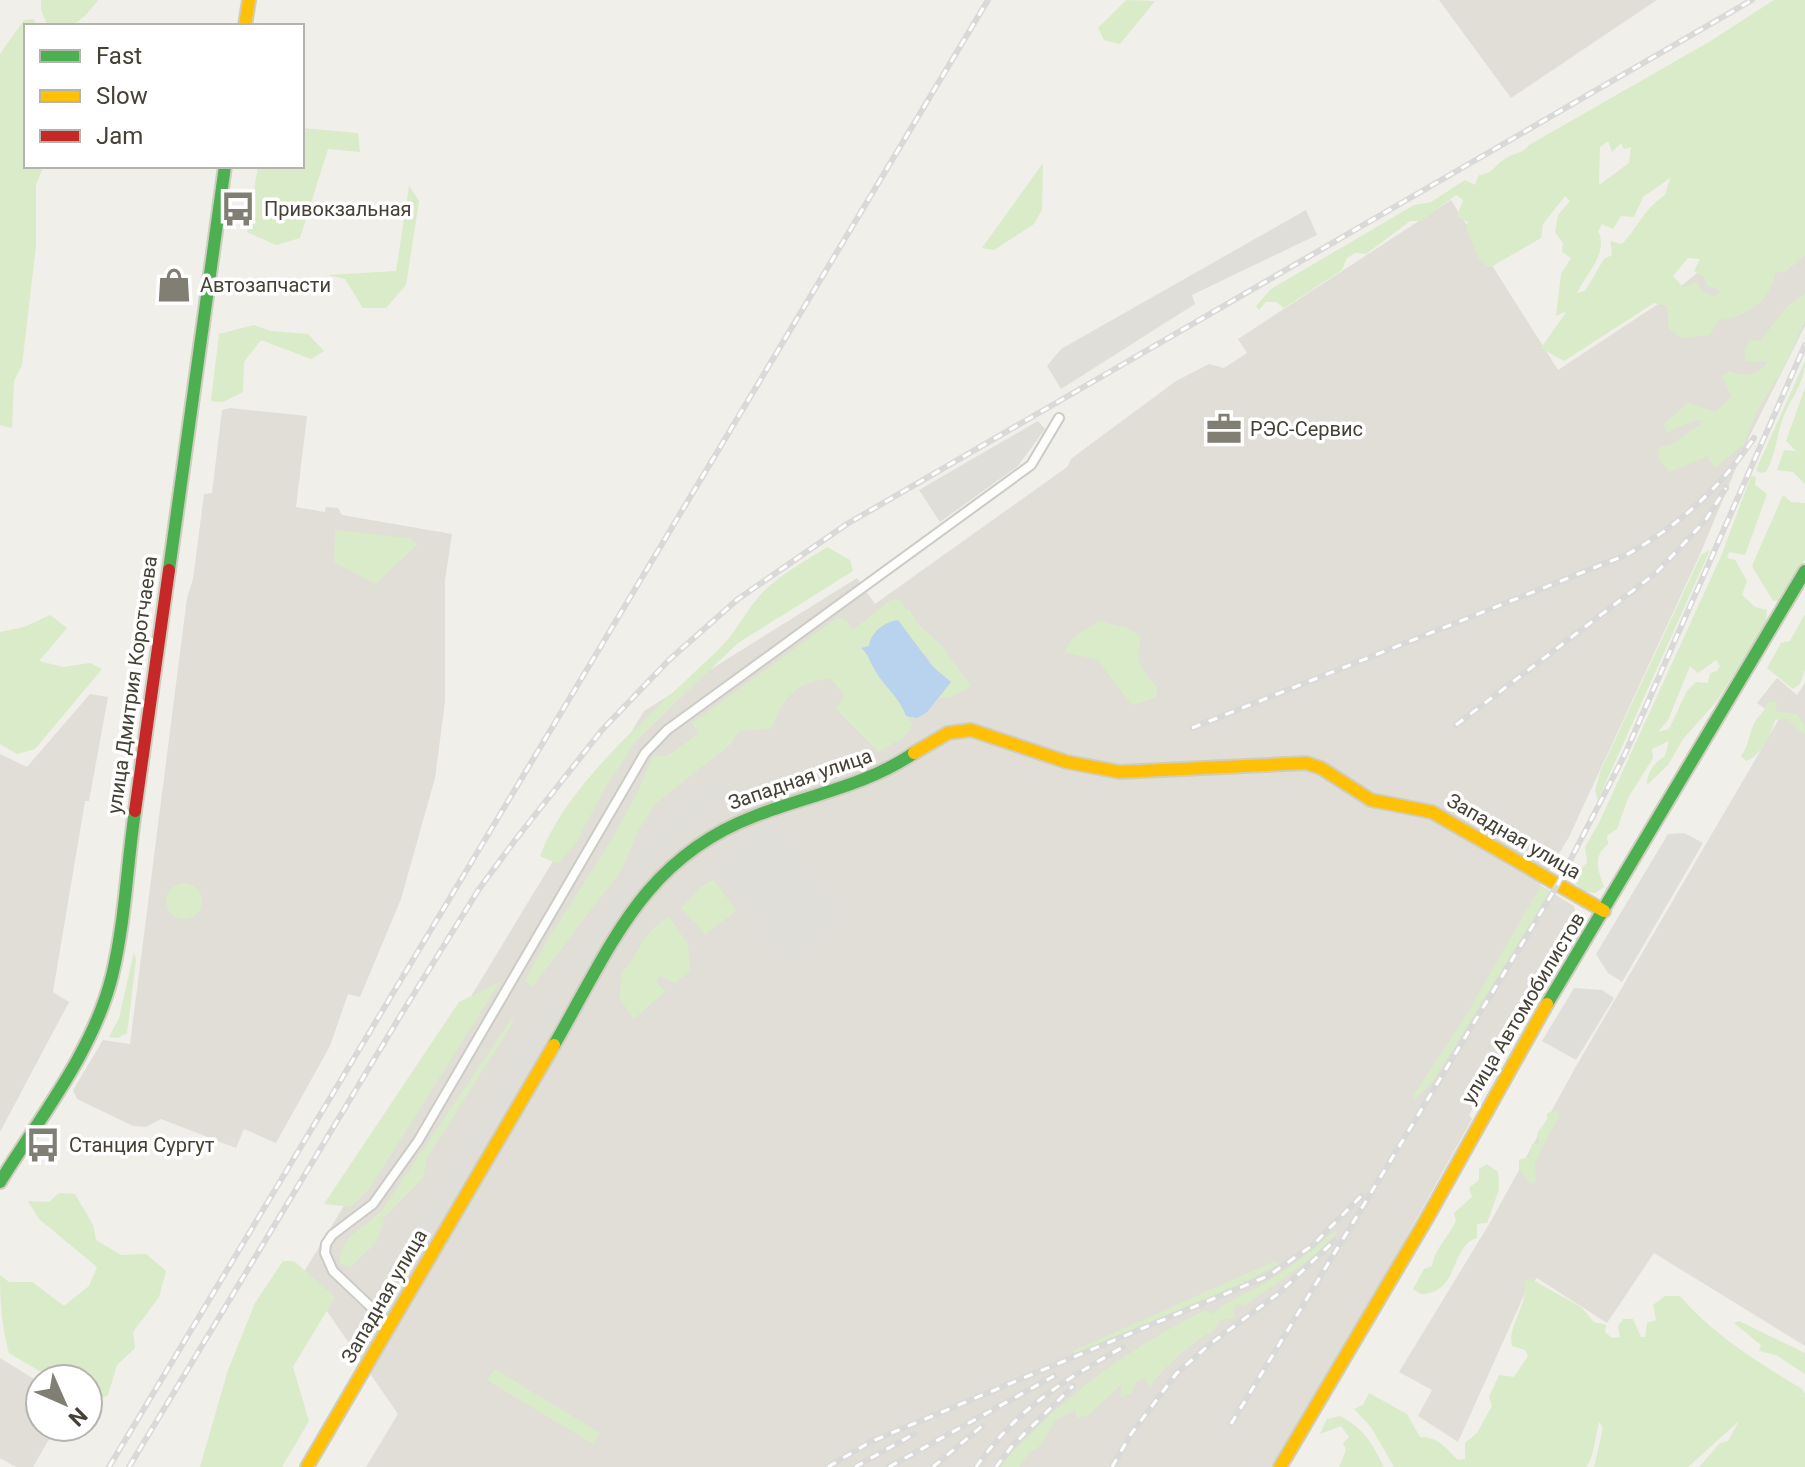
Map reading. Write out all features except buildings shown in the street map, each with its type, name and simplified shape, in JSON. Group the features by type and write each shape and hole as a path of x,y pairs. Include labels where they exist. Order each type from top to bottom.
{"street":[{"path":"245,24 249,0"},
{"name":"улица Дмитрия Коротчаева","path":"0,1182 87,1042 104,1004 112,975 225,168"},
{"path":"390,1325 333,1271 325,1253 326,1244 332,1235 379,1197 418,1141 645,753 667,730 1031,465 1059,418"},
{"name":"улица Автомобилистов","path":"1280,1467 1419,1233 1510,1065 1805,571"},
{"name":"Западная улица","path":"307,1467 595,970 643,893 689,847 735,821 885,771 942,735 959,729 983,731 1057,757 1135,774 1153,770 1306,763 1321,768 1371,800 1432,812 1604,911"}],"shaded area":[{"path":"1439,0 1657,0 1511,98"},
{"path":"1451,200 1558,370 1658,304 1719,256 1805,206 1805,326 1749,437 1701,552 1569,837 1540,885 1574,906 1578,926 1469,1115 1472,1119 1390,1267 1272,1467 366,1467 398,1414 302,1275 644,711 857,578 875,604 1067,467 1072,458 1176,381 1209,364 1224,368 1247,353 1238,339"},
{"path":"1306,210 1317,235 1192,295 1195,304 1061,389 1047,366 1061,349"},
{"path":"230,408 307,416 296,507 325,512 326,507 338,508 342,515 452,534 445,580 445,702 435,778 401,899 360,997 348,994 330,1046 276,1143 244,1129 236,1148 161,1119 146,1127 133,1126 77,1099 73,1090 103,1040 130,1044 187,598 193,579 204,494 212,493 222,410"},
{"path":"1038,421 1045,429 1018,466 940,522 919,490"},
{"path":"1777,678 1797,695 1805,683 1805,1346 1654,1253 1607,1323 1537,1278 1525,1293 1458,1442 1418,1416 1432,1390 1399,1372 1491,1221 1575,1068 1779,719 1757,703"},
{"path":"90,694 108,697 89,801 85,801 53,992 69,1002 0,1132 0,754 27,767"},
{"path":"721,779 729,788 674,833 650,862 582,975 572,969 640,855 666,825"},
{"path":"769,821 844,914 788,960 763,930 766,927 749,906 711,868"},
{"path":"1684,833 1703,843 1622,982 1608,973 1596,954 1668,834"},
{"path":"1574,988 1602,990 1614,998 1576,1060 1542,1041"},
{"path":"553,1000 564,1006 409,1264 399,1258"},
{"path":"0,1358 24,1373 24,1443 47,1443 33,1467 16,1467 0,1458"}],"green space":[{"path":"41,0 98,0 88,13 72,24 47,24 41,10"},
{"path":"1126,0 1155,1 1120,44 1104,40 1098,28"},
{"path":"1774,0 1805,0 1805,255 1787,271 1775,273 1773,283 1756,306 1739,316 1719,320 1709,335 1681,338 1669,329 1667,306 1654,303 1564,361 1541,348 1567,311 1556,316 1561,274 1571,258 1562,252 1563,243 1555,232 1558,215 1570,201 1565,196 1543,224 1541,238 1489,268 1479,259 1466,229 1468,222 1457,217 1463,200 1456,195 1421,221 1410,221 1366,254 1355,253 1347,258 1342,270 1284,308 1276,302 1266,302 1259,310 1256,306 1271,289 1414,205 1431,202 1465,180 1475,185 1479,175 1491,171 1506,158 1709,42","holes":["1608,141 1612,152 1621,143 1624,149 1631,147 1629,163 1599,185 1600,147","1670,178 1665,195 1622,244 1610,241 1612,255 1604,259 1585,291 1577,293 1599,255 1601,239 1598,231 1602,224 1613,229 1621,216 1634,217 1643,197","1688,258 1700,259 1694,271 1704,277 1707,286 1720,290 1716,297 1702,291 1696,282 1683,287 1673,276"]},
{"path":"33,19 37,24 24,24 24,168 43,168 36,184 36,246 22,365 14,381 12,428 0,425 0,54 24,20"},
{"path":"304,128 358,133 360,152 328,149 300,238 276,245 247,232 258,168 304,168"},
{"path":"1043,163 1042,210 1034,224 994,250 982,248"},
{"path":"409,186 419,201 406,285 386,308 363,308 345,279 328,275 396,271"},
{"path":"1805,294 1805,321 1784,367 1757,411 1744,444 1715,468 1708,456 1669,472 1660,461 1658,447 1672,444 1705,421 1696,420 1666,433 1664,424 1688,403 1716,412 1731,396 1722,376 1729,371 1750,374 1759,371 1767,362 1746,361 1744,351 1750,340 1760,341 1787,306"},
{"path":"254,325 271,331 308,334 324,351 311,359 261,340 244,362 243,392 223,402 211,401 219,334"},
{"path":"1805,361 1803,377 1783,418 1769,466 1766,472 1760,473 1756,470"},
{"path":"1805,388 1805,484 1793,472 1777,470 1784,450 1796,451 1786,441"},
{"path":"1751,476 1756,477 1755,485 1767,494 1745,555 1729,552 1727,558 1735,560 1747,581 1742,595 1755,607 1767,610 1766,624 1716,702 1683,739 1668,765 1647,785 1654,765 1665,756 1669,741 1652,749 1653,758 1628,798 1617,829 1607,836 1608,844 1598,859 1604,887 1595,893 1583,891 1570,878 1587,863 1585,847 1600,821 1722,554","holes":["1716,660 1720,666 1710,673 1708,683 1696,682 1687,691 1669,729 1658,732 1668,720 1690,666 1698,673"]},
{"path":"1783,495 1791,502 1805,503 1805,559 1782,600 1773,601 1752,566"},
{"path":"335,530 409,538 418,544 376,584 334,562"},
{"path":"827,547 850,560 853,571 738,643 637,740 604,790 576,843 558,864 540,856 572,799 619,744 720,648 766,589"},
{"path":"1710,550 1598,800 1595,791 1600,772 1701,555"},
{"path":"892,599 902,601 906,610 909,609 917,623 940,644 971,686 949,698 939,698 951,682 933,667 927,655 869,646 862,648 871,657 874,670 890,687 913,725 904,737 879,752 836,709 844,695 831,679 800,687 786,700 771,729 739,731 730,745 656,803 639,829 621,871 532,987 525,981 626,814 653,755 667,756 698,734 692,723 837,618 847,620 852,630"},
{"path":"1805,614 1805,669 1800,684 1793,689 1767,668 1781,643 1790,641"},
{"path":"50,615 67,628 39,661 63,667 90,663 102,669 35,749 17,754 0,744 0,632 24,627"},
{"path":"1099,621 1128,628 1141,637 1139,658 1143,670 1157,687 1156,698 1131,705 1098,660 1064,652 1073,637"},
{"path":"1768,702 1777,702 1776,711 1797,714 1805,727 1805,735 1786,719 1775,720 1761,750 1746,761 1741,756 1754,724"},
{"path":"714,880 737,911 705,934 681,908 701,886"},
{"path":"184,883 197,888 202,901 197,914 184,919 171,914 166,901 171,888"},
{"path":"1540,887 1549,889 1545,900 1432,1083 1414,1100 1413,1096 1465,1017"},
{"path":"669,917 688,944 690,970 676,983 659,976 656,982 666,991 634,1019 620,1000 621,973 646,936"},
{"path":"134,952 136,960 127,1033 118,1038 109,1037 119,1018"},
{"path":"500,982 370,1188 351,1207 324,1204 459,1002"},
{"path":"514,1015 511,1026 427,1158 423,1178 385,1217 376,1243 351,1267 340,1264 348,1239 382,1210"},
{"path":"1557,1111 1559,1116 1535,1163 1536,1182 1531,1184 1519,1169 1519,1160 1530,1156 1532,1144 1539,1144 1537,1133 1547,1120 1547,1113"},
{"path":"1487,1164 1498,1172 1499,1189 1487,1223 1477,1224 1477,1238 1468,1242 1462,1250 1442,1287 1420,1294 1413,1289 1424,1269 1432,1266 1456,1221 1454,1213 1472,1197 1469,1188 1479,1180 1479,1169"},
{"path":"59,1193 75,1194 93,1225 96,1240 121,1255 146,1254 166,1271 159,1297 133,1332 135,1348 117,1365 108,1395 104,1397 104,1363 26,1363 9,1353 3,1324 0,1275 9,1282 32,1282 64,1306 89,1286 97,1267 39,1219 28,1201 49,1202"},
{"path":"1336,1230 1336,1235 1303,1264 1244,1306 1237,1304 1233,1309 1235,1318 1219,1321 1214,1331 1179,1355 1150,1387 1145,1379 1136,1382 1132,1393 1121,1397 1121,1385 1087,1416 1077,1418 1075,1410 1056,1420 1039,1447 1029,1453 1019,1467 999,1467 1046,1419 1094,1378 1175,1326 1205,1310 1212,1314 1275,1277"},
{"path":"283,1261 294,1261 335,1297 293,1367 309,1421 282,1467 200,1467 228,1370 255,1303"},
{"path":"1275,1261 1279,1264 1219,1296 1076,1354 1073,1351"},
{"path":"1529,1278 1581,1307 1594,1322 1606,1325 1605,1332 1612,1338 1620,1337 1618,1326 1623,1319 1633,1319 1641,1337 1645,1337 1647,1323 1656,1320 1653,1305 1665,1296 1680,1296 1722,1336 1802,1389 1805,1394 1805,1467 1699,1467 1720,1443 1728,1441 1739,1421 1688,1467 1594,1467 1603,1428 1599,1422 1586,1467 1394,1467 1371,1427 1354,1409 1363,1405 1369,1393 1407,1414 1420,1437 1437,1441 1458,1460 1465,1459 1465,1443 1477,1433 1492,1406 1489,1397 1499,1375 1514,1377 1528,1356 1525,1350 1512,1346 1511,1338 1524,1299 1524,1283"},
{"path":"1739,1321 1805,1353 1805,1374 1776,1355 1759,1351 1761,1345 1734,1323"},
{"path":"495,1369 600,1433 593,1444 487,1380"},
{"path":"1340,1416 1367,1438 1384,1467 1339,1467 1346,1450 1343,1443 1349,1437 1341,1426 1320,1434 1327,1419"}],"water":[{"path":"898,620 933,667 951,682 927,712 917,718 906,716 861,648 869,646 879,628"}],"railway":[{"path":"109,1467 988,0"},
{"path":"129,1467 479,889 602,730 669,660 738,599 847,524 1752,0"},
{"path":"1231,1424 1558,884 1625,754 1805,345"},
{"path":"1192,728 1626,555 1664,531 1697,504 1727,474 1754,438"},
{"path":"1456,725 1656,573 1705,521 1726,488"},
{"path":"828,1467 870,1442 1268,1276 1313,1245 1361,1196"},
{"path":"1112,1467 1131,1434 1176,1374 1210,1344 1279,1293 1334,1241"},
{"path":"976,1467 1008,1428 1042,1398 1123,1347"},
{"path":"889,1467 1054,1376"},
{"path":"996,1467 1013,1445 1073,1386"},
{"path":"933,1467 982,1426"},
{"path":"855,1467 914,1434"}],"traffic: fast":[{"path":"169,570 225,168"},
{"path":"1547,1004 1805,571"},
{"path":"554,1045 634,910 684,856 716,834 755,816 857,782 914,753"},
{"path":"0,1182 64,1083 103,1004 120,935 135,811"}],"traffic: slow":[{"path":"245,24 249,0"},
{"path":"914,753 948,733 971,730 1067,762 1120,772 1306,763 1321,768 1371,800 1432,812 1604,911"},
{"path":"1280,1467 1426,1220 1547,1004"},
{"path":"307,1467 554,1045"}],"traffic: jam":[{"path":"135,811 169,570"}],"place":[{"name":"Привокзальная","path":"238,209"},
{"name":"Автозапчасти","path":"174,285"},
{"name":"РЭС-Сервис","path":"1224,429"},
{"name":"Станция Сургут","path":"43,1145"}]}
